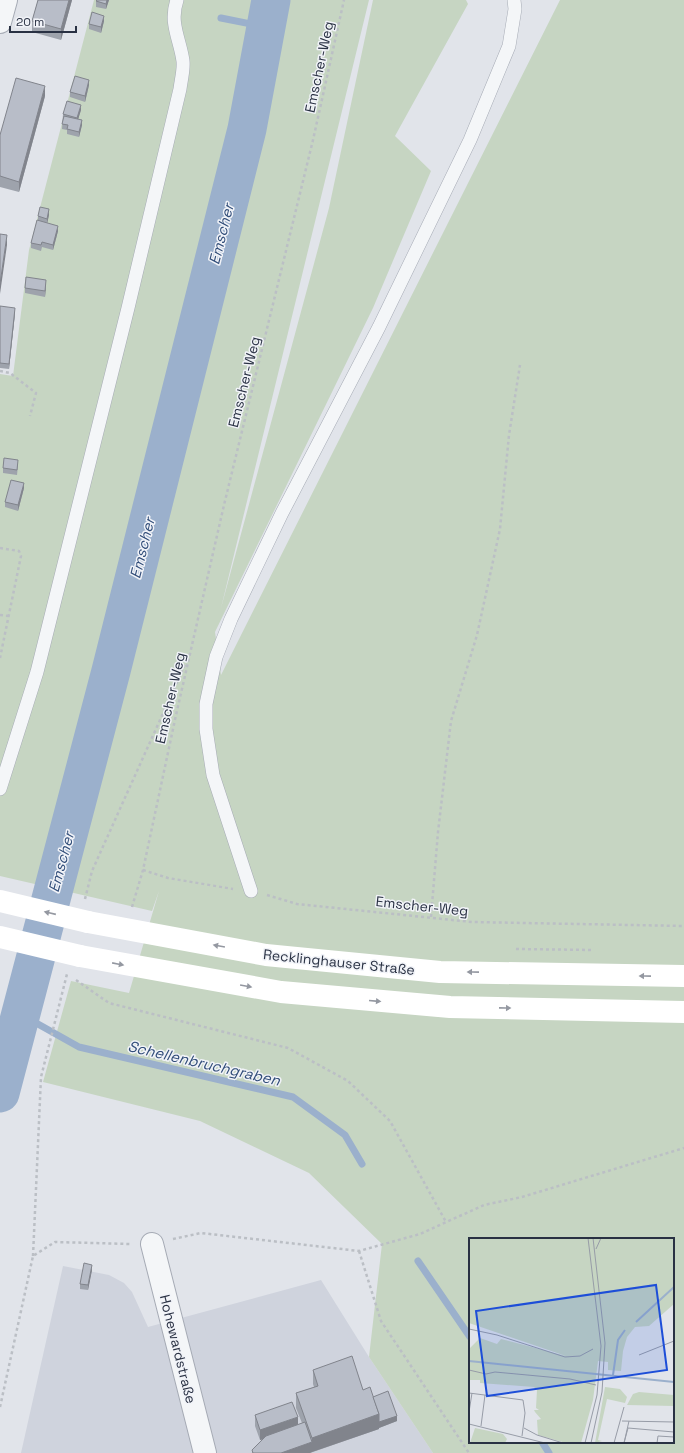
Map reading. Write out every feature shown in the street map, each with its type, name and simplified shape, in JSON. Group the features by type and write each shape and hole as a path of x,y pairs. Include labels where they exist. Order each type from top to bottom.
{"main road":[{"name":"Recklinghauser Straße","path":"0,901 88,922 266,955 440,972 684,976"},
{"path":"0,938 73,965 281,992 450,1007 684,1012"}],"street":[{"path":"0,22 6,0"},
{"name":"Hohewardstraße","path":"152,1244 205,1453"}],"lane":[{"path":"0,789 37,672 128,308 178,97 184,63 174,22 173,11 177,0"},
{"path":"251,891 213,775 206,729 206,704 216,657 231,619 282,513 379,327 470,140 509,46 515,9 514,0"}],"path":[{"name":"Emscher-Weg","path":"344,0 313,140 228,490 143,870 198,884 251,891 297,904 472,922 684,926"},
{"path":"431,917 438,832 451,722 476,635 500,529 509,435 520,365"},
{"path":"0,371 10,373 36,393 30,416"},
{"path":"0,548 19,551 21,556 0,658"},
{"path":"0,615 9,616"},
{"path":"86,896 92,871 190,655"},
{"path":"132,906 143,870"},
{"path":"514,949 599,951"},
{"path":"0,1407 33,1256 41,1077 59,1006 73,965"},
{"path":"76,980 109,1003 288,1048 348,1082 390,1121 446,1222"},
{"path":"33,1256 55,1242 152,1244 201,1233 359,1251 420,1234 484,1205 522,1198 684,1148"},
{"path":"359,1251 381,1320 469,1453"}],"shaded area":[{"path":"63,1266 109,1275 124,1283 132,1292 148,1327 321,1280 369,1357 433,1453 21,1453"}],"green space":[{"path":"94,0 369,0 221,608 329,208 373,0 466,0 468,4 395,136 431,171 373,308 215,632 221,675 560,0 684,0 684,1453 433,1453 369,1357 382,1244 309,1173 200,1121 43,1082 71,981 129,993 159,891 152,911 0,876 0,374 13,376 29,250"}],"building":[{"path":"38,0 69,0 61,29 32,21"},
{"path":"107,0 106,4 96,1"},
{"path":"92,12 104,16 101,27 89,24"},
{"path":"75,76 89,80 85,96 70,92"},
{"path":"16,78 45,86 19,182 0,176 0,135"},
{"path":"67,101 81,105 77,118 63,114"},
{"path":"64,116 82,120 79,132 67,129 68,125 62,124"},
{"path":"40,207 49,209 47,219 38,216"},
{"path":"37,220 58,226 53,245 42,242 41,245 31,243"},
{"path":"0,234 7,235 0,284"},
{"path":"26,277 46,280 45,291 25,288"},
{"path":"0,306 15,308 9,364 0,363"},
{"path":"4,458 18,460 17,470 3,468"},
{"path":"11,480 24,483 18,505 5,502"},
{"path":"84,1263 92,1265 88,1285 80,1284"},
{"path":"352,1356 363,1390 370,1387 379,1414 312,1438 296,1393 318,1386 313,1370"},
{"path":"388,1391 397,1416 379,1422 379,1414 373,1397"},
{"path":"292,1402 298,1417 260,1430 255,1415"},
{"path":"305,1422 312,1442 281,1453 253,1453 252,1450 266,1436"}],"waterway":[{"name":"Emscher","path":"0,1093 111,671 247,129 271,0"},
{"path":"221,18 266,27"},
{"name":"Schellenbruchgraben","path":"20,1014 79,1047 293,1097 345,1135 362,1164"},
{"name":"Schellenbruchgraben","path":"418,1261 469,1336"},
{"name":"Schellenbruchgraben","path":"543,1443 549,1453"}]}
